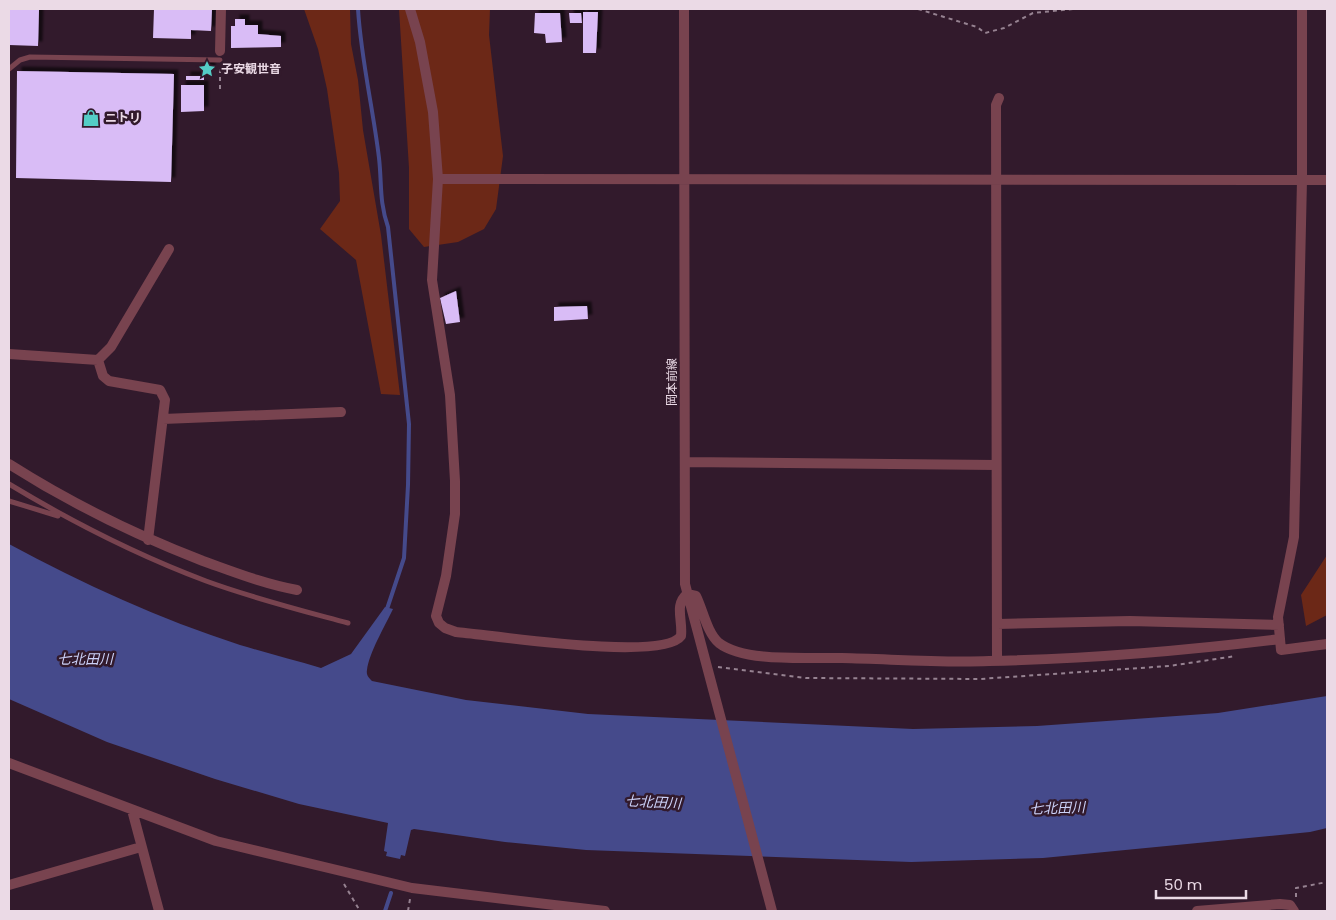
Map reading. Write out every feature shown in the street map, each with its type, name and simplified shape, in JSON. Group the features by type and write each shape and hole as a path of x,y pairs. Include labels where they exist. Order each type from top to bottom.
{"street":[{"path":"220,55 221,9"},
{"path":"410,9 420,42 433,112 438,179 432,280 450,395 455,481 454,514 446,576 436,616 439,623 456,632 592,646 659,646 679,640 681,636 682,624 679,609 680,600 686,589"},
{"name":"岡本前線","path":"684,9 686,589"},
{"path":"1302,9 1302,180 1294,537 1278,625 1281,650 1327,644"},
{"path":"997,661 996,106 999,98"},
{"path":"438,179 1327,180"},
{"path":"9,354 98,360 111,347 169,249"},
{"path":"98,360 103,376 110,381 160,390 165,400 148,540"},
{"path":"163,419 341,412"},
{"path":"685,462 996,465"},
{"path":"9,464 85,510 148,540 247,577 297,590"},
{"path":"686,589 696,596 710,631 718,642 760,657 997,661 1193,650 1280,639"},
{"path":"686,589 708,664 771,909"},
{"path":"997,624 1130,621 1278,625"},
{"path":"9,763 216,841 412,888 605,911"},
{"path":"132,810 159,911"},
{"path":"9,885 141,847"},
{"path":"1197,911 1280,904 1295,907"}],"lane":[{"path":"9,69 20,60 30,57 220,55"},
{"path":"9,484 67,519 140,554 206,581 348,623"},
{"path":"9,501 67,519"}],"path":[{"path":"918,9 977,27 985,33 1004,28 1033,12 1073,9"},
{"path":"220,55 220,88"},
{"path":"343,872 343,882 360,911"},
{"path":"1295,907 1296,888 1327,882"}],"shaded area":[{"path":"304,9 350,9 351,44 381,235 400,395 381,394 356,260 320,229 340,201 339,173 327,89 318,49"},
{"path":"399,9 490,9 489,35 503,156 496,209 484,229 458,242 424,247 409,229 409,168"},
{"path":"1327,555 1327,615 1306,626 1301,595"}],"water":[{"name":"七北田川","path":"9,544 94,587 181,624 240,645 321,668 351,654 385,607 393,609 368,663 367,675 369,678 372,681 466,700 588,714 913,729 1037,726 1218,713 1327,696 1327,828 1310,832 1043,858 911,862 586,850 505,842 414,829 411,830 405,856 401,855 400,859 386,856 387,852 384,851 388,823 299,804 215,779 107,742 9,699"}],"building":[{"path":"154,9 212,9 211,31 191,30 191,39 153,38"},
{"path":"9,10 39,10 38,46 9,45"},
{"path":"583,12 598,12 596,53 583,53"},
{"path":"535,13 560,13 562,42 546,43 545,34 534,33"},
{"path":"569,13 581,13 582,23 570,23"},
{"path":"235,19 245,19 245,25 258,25 258,34 281,36 281,47 231,48 231,26 235,26"},
{"path":"204,66 211,66 211,72 204,72"},
{"path":"17,71 174,74 171,182 16,178"},
{"path":"186,76 204,76 204,80 186,80"},
{"path":"181,85 204,85 204,111 181,112"},
{"path":"456,291 460,322 446,324 440,298"},
{"path":"587,306 588,319 554,321 554,307"}],"waterway":[{"path":"358,9 379,158 382,201 388,227 409,424 404,558 386,612"},
{"path":"385,911 391,893"}],"place":[{"name":"子安観世音","path":"207,69"},
{"name":"ニトリ","path":"91,118"}]}
